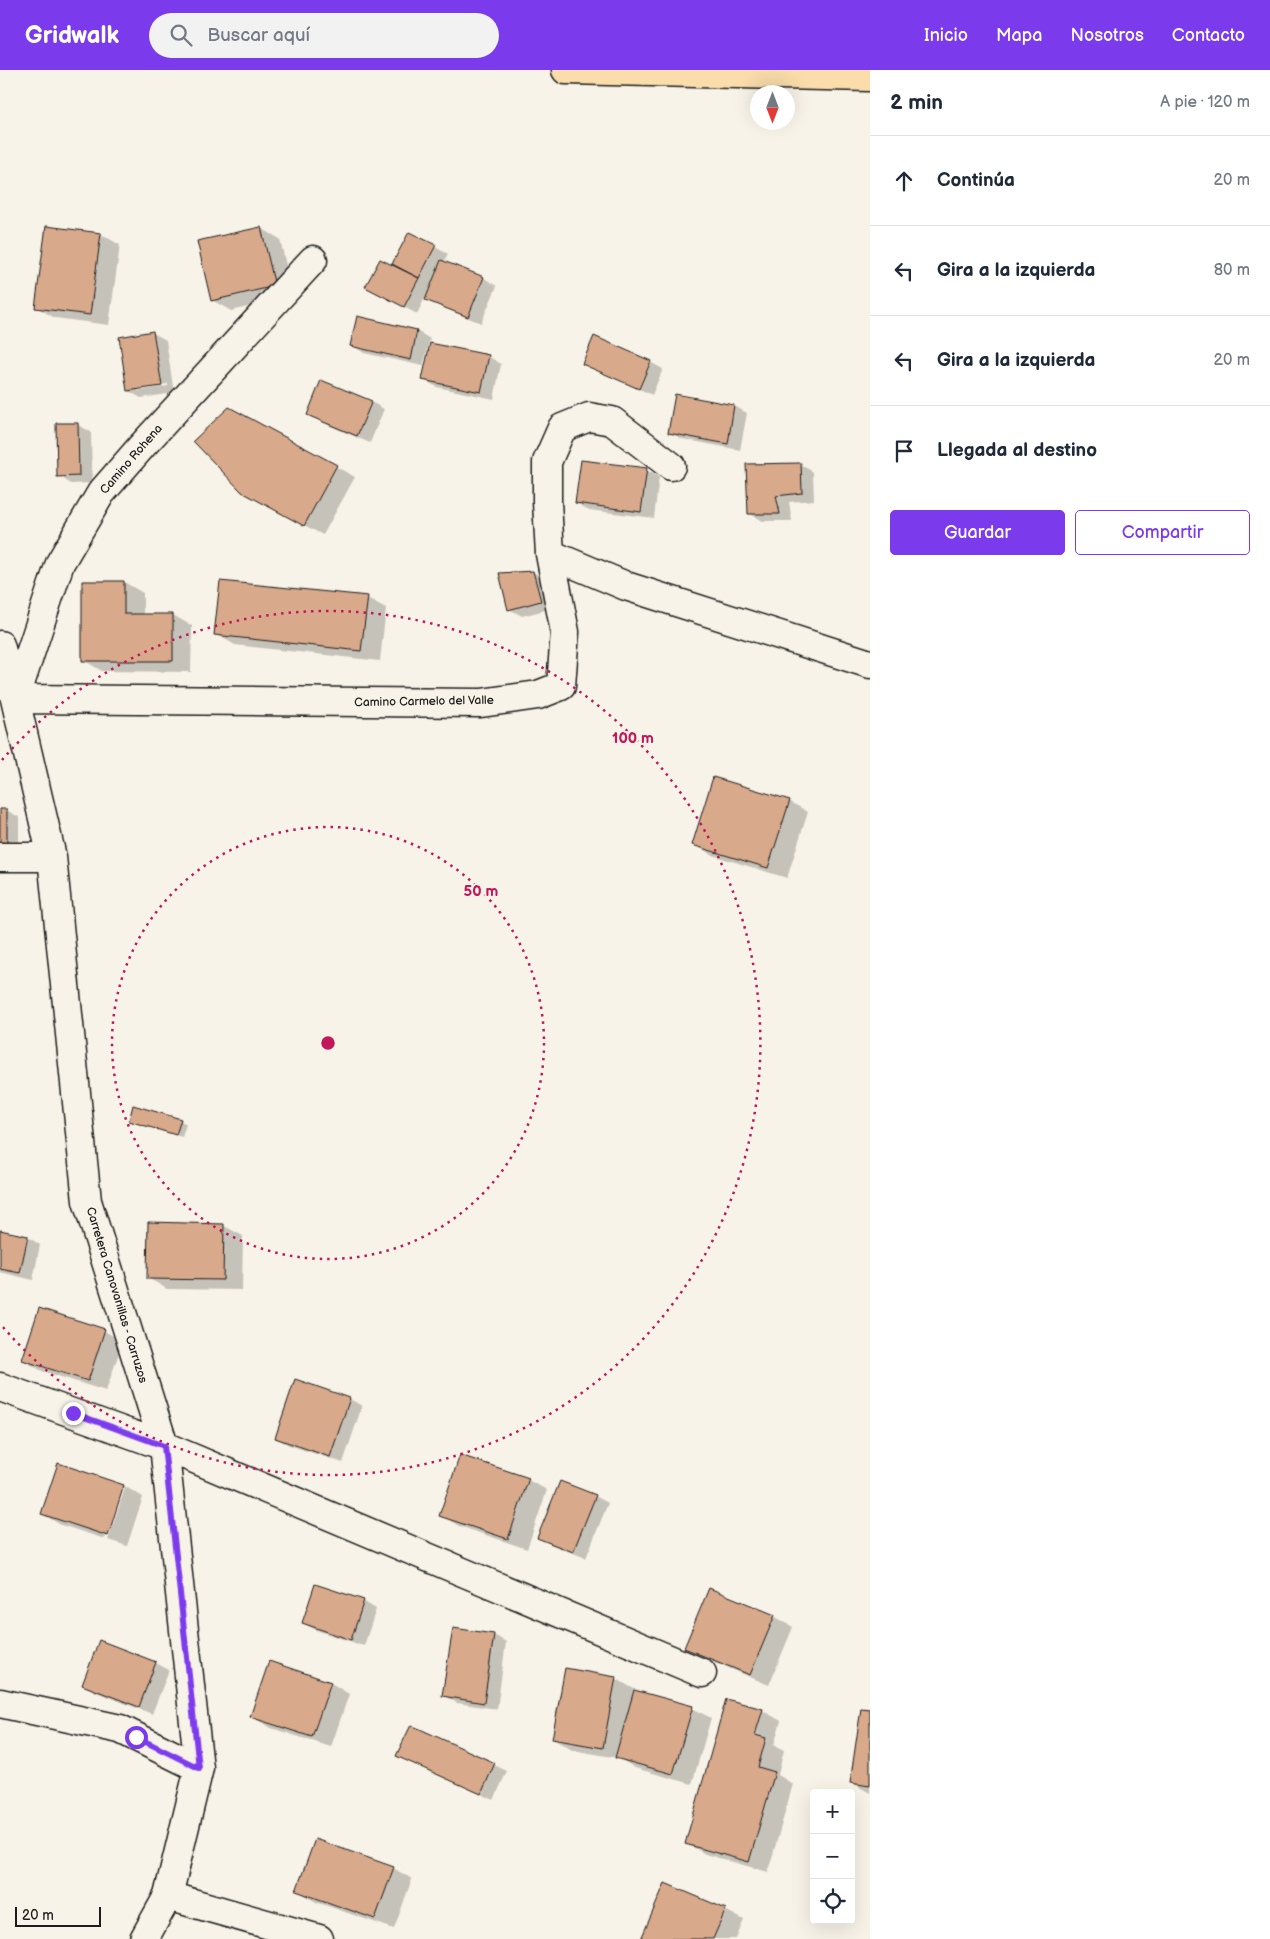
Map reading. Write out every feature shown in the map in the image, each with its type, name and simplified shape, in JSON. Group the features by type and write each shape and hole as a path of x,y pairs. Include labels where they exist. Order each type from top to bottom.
{"highway":[{"path":"566,70 870,76"}],"street":[{"name":"Camino Rohena","path":"15,699 60,563 101,493 313,260"},
{"name":"Camino Carmelo del Valle","path":"15,699 481,704 538,695 561,686 565,632 550,554 546,502 547,462 562,428 589,417 612,421 671,466"},
{"path":"550,554 626,586 870,664"},
{"name":"Carretera Canovanillas - Carruzos","path":"0,645 15,699 52,857 87,1201 164,1446 199,1768 168,1896 144,1939"},
{"path":"0,857 52,857"},
{"path":"0,1387 164,1446 702,1673"},
{"path":"0,1703 120,1729 199,1768"},
{"path":"168,1896 319,1939"}],"building":[{"path":"46,226 101,233 90,315 35,308"},
{"path":"261,227 275,286 211,301 197,241"},
{"path":"409,232 436,245 419,278 392,264"},
{"path":"380,259 419,278 404,307 365,287"},
{"path":"441,260 484,277 468,317 425,300"},
{"path":"357,316 417,330 411,360 350,346"},
{"path":"153,331 162,386 127,391 119,337"},
{"path":"594,336 651,361 639,389 582,364"},
{"path":"430,343 489,355 481,392 422,380"},
{"path":"321,380 372,401 357,436 307,415"},
{"path":"675,394 734,405 728,444 668,433"},
{"path":"229,407 337,465 304,526 242,492 193,441"},
{"path":"56,423 78,423 79,476 57,477"},
{"path":"581,460 647,468 641,512 575,503"},
{"path":"801,463 802,493 776,496 780,514 748,514 746,464"},
{"path":"533,571 541,601 508,610 499,573"},
{"path":"82,581 124,581 124,614 173,614 173,661 82,661"},
{"path":"220,581 368,596 361,651 214,635"},
{"path":"713,777 790,800 768,868 692,845"},
{"path":"0,809 7,809 7,851 0,851"},
{"path":"133,1105 181,1119 176,1135 129,1121"},
{"path":"148,1222 224,1224 223,1280 147,1279"},
{"path":"0,1230 28,1236 20,1273 0,1269"},
{"path":"39,1308 105,1329 88,1381 22,1360"},
{"path":"295,1379 350,1398 330,1457 275,1438"},
{"path":"460,1455 529,1478 508,1539 439,1516"},
{"path":"58,1463 124,1485 108,1536 41,1514"},
{"path":"560,1481 596,1495 573,1552 537,1538"},
{"path":"315,1584 364,1600 351,1640 302,1623"},
{"path":"709,1588 775,1615 750,1675 684,1648"},
{"path":"453,1628 494,1634 484,1703 442,1696"},
{"path":"99,1640 156,1662 139,1707 82,1685"},
{"path":"269,1661 331,1682 312,1737 250,1717"},
{"path":"565,1668 616,1677 603,1748 552,1739"},
{"path":"634,1690 693,1706 673,1774 615,1758"},
{"path":"726,1699 763,1709 755,1735 766,1738 758,1767 775,1772 749,1862 685,1844"},
{"path":"861,1708 870,1709 870,1786 850,1783"},
{"path":"411,1725 495,1763 481,1794 396,1756"},
{"path":"315,1839 394,1867 375,1919 296,1891"},
{"path":"665,1883 726,1909 713,1939 641,1939"}],"route":[{"path":"73,1413 164,1446 199,1768 136,1737"}]}
